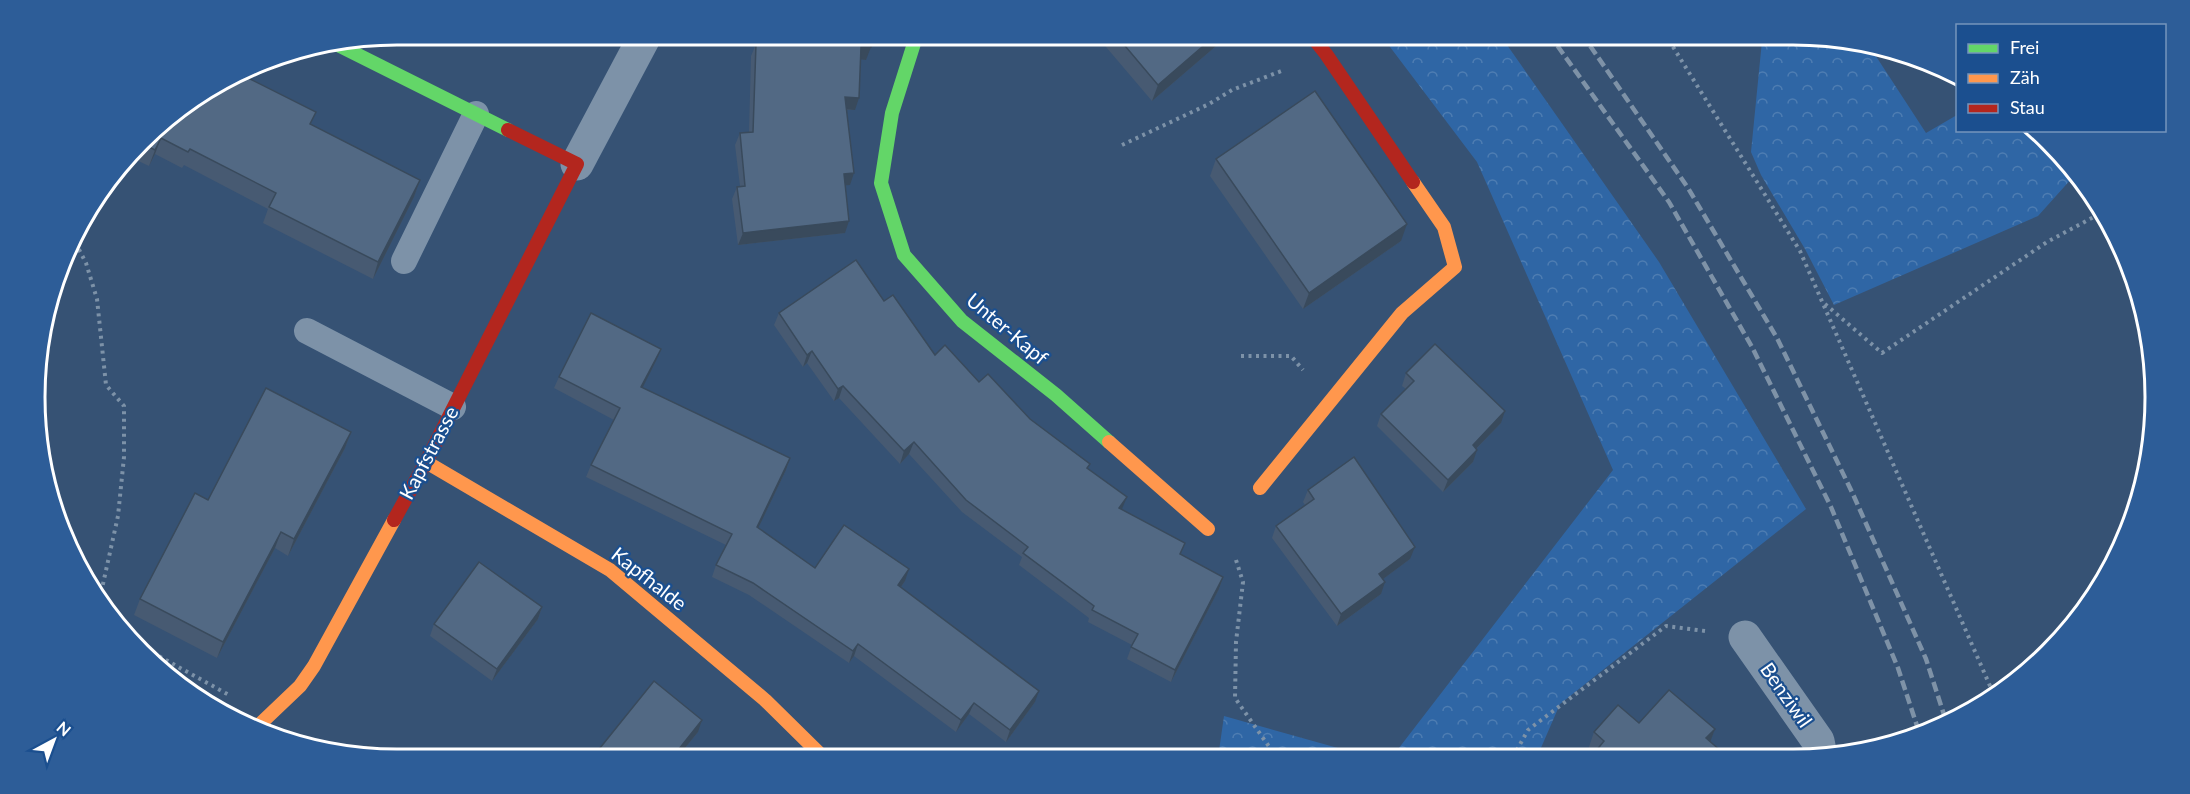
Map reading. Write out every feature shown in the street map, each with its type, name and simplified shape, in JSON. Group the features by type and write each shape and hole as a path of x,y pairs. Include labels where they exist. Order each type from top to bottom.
{"street":[{"name":"Kapfstrasse","path":"262,722 300,686 314,666 426,462 640,45"},
{"name":"Unter-Kapf","path":"914,45 892,113 881,183 904,255 962,321 1056,395 1208,529"},
{"path":"1260,488 1402,313 1455,267 1444,227 1319,45"},
{"path":"346,49 578,164"},
{"name":"Kapfhalde","path":"426,462 610,570 765,700 815,749"},
{"name":"Benziwil","path":"1745,637 1818,741 1819,748"}],"lane":[{"path":"404,261 476,114"},
{"path":"308,331 453,408"}],"path":[{"path":"1672,45 1800,251 1991,688"},
{"path":"1122,145 1209,104 1232,90 1326,54"},
{"path":"1822,301 1882,353 2047,242 2095,216"},
{"path":"78,248 86,263 97,299 106,384 124,406 124,457 118,516 102,589"},
{"path":"1241,356 1291,356 1330,403"},
{"path":"1208,529 1234,551 1243,582 1236,642 1235,698 1271,749"},
{"path":"1517,749 1528,730 1666,626 1745,637"},
{"path":"158,656 234,697"}],"green space":[{"path":"1389,45 1507,45 1659,262 1806,509 1560,704 1540,749 1398,749 1613,470 1477,162"},
{"path":"1762,45 1839,48 1875,55 1926,133 1956,116 1956,132 2025,132 2070,180 2038,216 1834,305 1805,249 1761,175 1751,152"},
{"path":"1224,716 1342,749 1219,749"}],"building":[{"path":"756,45 871,45 871,47 861,47 859,98 845,97 854,173 844,174 849,221 743,233 737,187 745,186 740,133 753,132"},
{"path":"1124,45 1204,45 1158,85"},
{"path":"248,78 316,112 310,124 420,180 378,262 269,207 276,193 190,149 188,152 161,138 155,150 149,147 201,104"},
{"path":"1315,91 1407,224 1309,293 1216,159"},
{"path":"856,260 884,301 893,295 935,355 945,345 979,382 988,374 1030,419 1090,464 1087,468 1127,497 1119,508 1185,543 1180,554 1223,577 1175,670 1131,647 1138,634 1092,610 1094,606 1023,553 1028,547 966,500 914,442 904,451 843,386 838,389 812,351 807,355 779,313"},
{"path":"591,313 661,349 641,387 790,458 757,527 815,568 844,525 909,569 898,585 1039,691 1010,730 974,703 961,720 858,644 853,651 753,583 716,565 732,534 591,465 620,408 559,377"},
{"path":"1435,344 1505,411 1473,445 1477,450 1448,480 1381,414 1414,381 1406,373"},
{"path":"266,388 351,432 294,539 281,532 223,642 140,599 195,493 208,500"},
{"path":"1354,457 1415,547 1379,574 1385,582 1341,614 1276,526 1314,499 1308,490"},
{"path":"479,562 542,607 497,669 434,624"},
{"path":"654,681 702,720 679,749 600,748"},
{"path":"1669,690 1715,729 1706,738 1719,749 1598,749 1604,741 1594,732 1618,705 1639,723"}],"railway":[{"path":"1557,45 1669,202 1752,347 1831,507 1898,668 1917,726"},
{"path":"1590,45 1688,188 1777,338 1852,492 1926,659 1944,715"}],"traffic: fast":[{"path":"914,45 892,113 881,183 904,255 962,321 1056,395 1109,442"},
{"path":"346,49 508,130"}],"traffic: slow":[{"path":"1260,488 1402,313 1455,267 1444,227 1413,182"},
{"path":"1109,442 1208,529"},
{"path":"426,462 610,570 765,700 815,749"},
{"path":"262,722 300,686 314,666 394,520"}],"traffic: jam":[{"path":"1319,45 1413,182"},
{"path":"394,520 426,462 577,164 508,130"}]}
